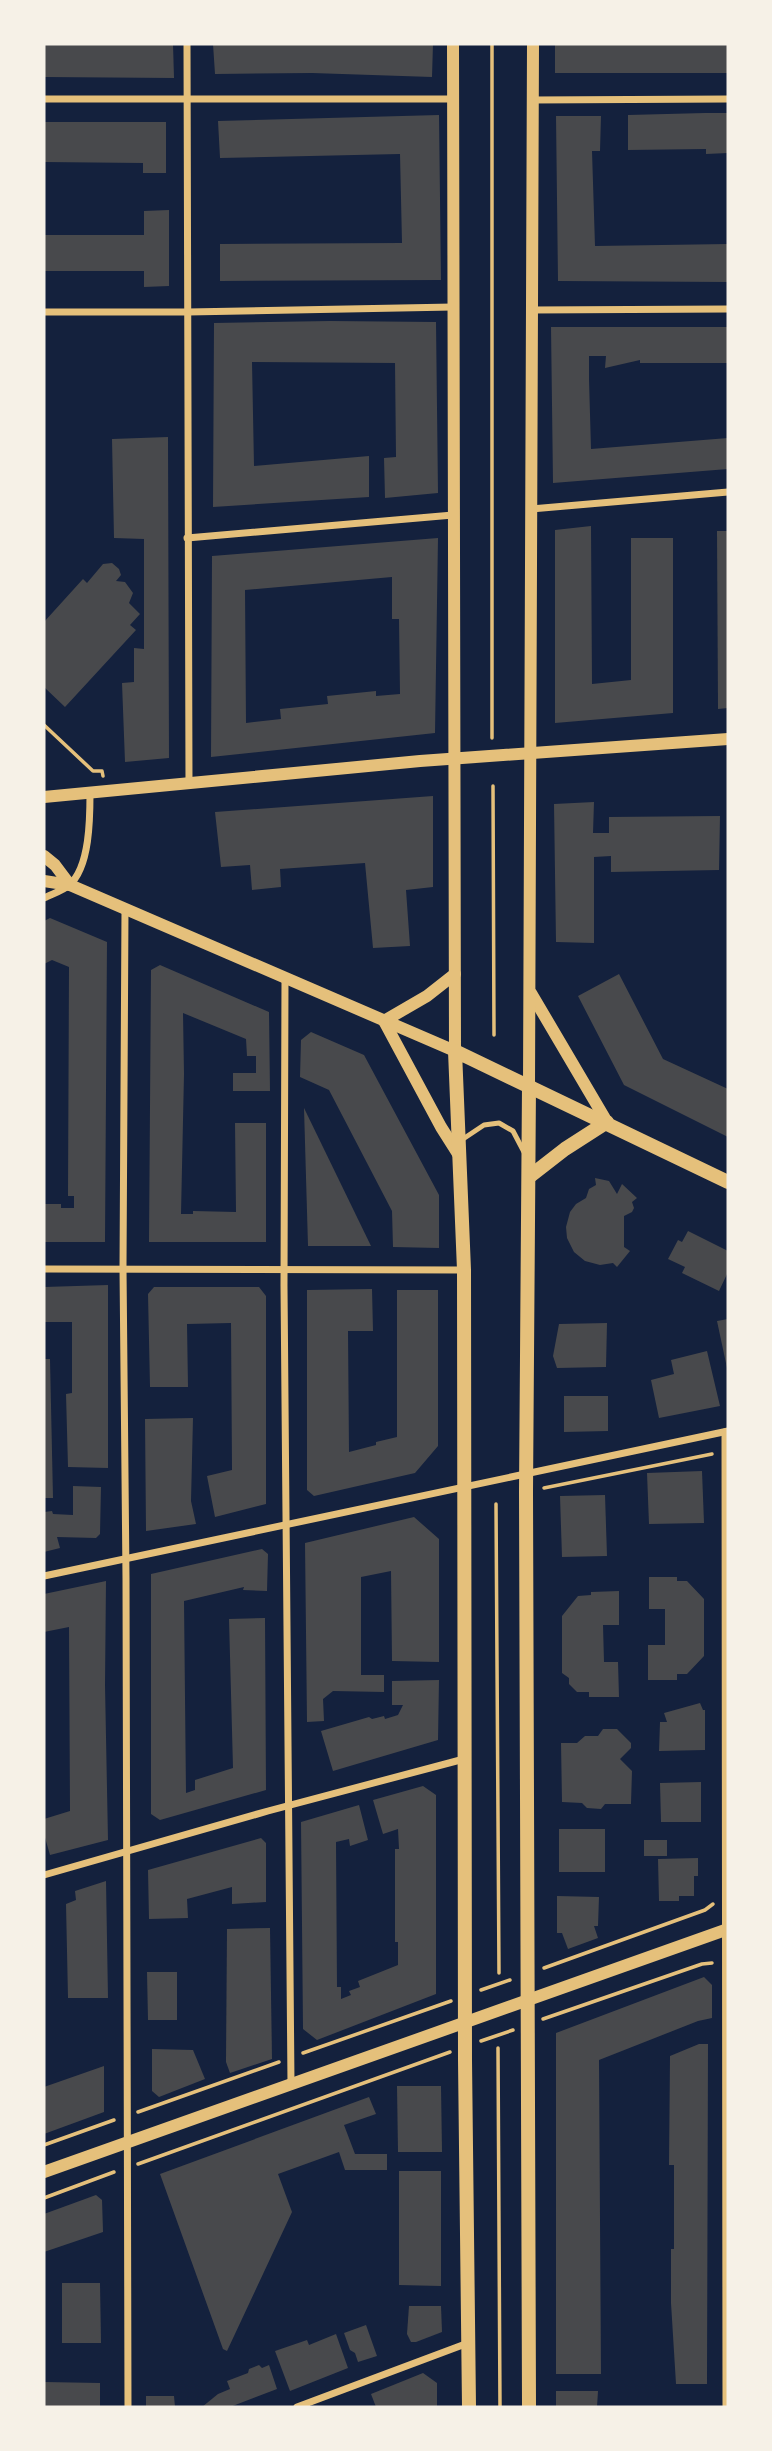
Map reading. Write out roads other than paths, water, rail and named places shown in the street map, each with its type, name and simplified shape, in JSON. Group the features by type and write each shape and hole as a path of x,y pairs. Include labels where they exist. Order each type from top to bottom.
{"main road":[{"path":"469,2407 465,2047 464,1270 455,1051 728,1182"},
{"path":"529,1085 529,2407"},
{"path":"529,1177 565,1149 607,1122"}],"street":[{"path":"187,44 189,783"},
{"path":"44,881 70,885 455,1051 453,44"},
{"path":"529,1085 533,44"},
{"path":"44,99 453,99"},
{"path":"532,100 728,99"},
{"path":"44,312 453,307"},
{"path":"532,310 728,309"},
{"path":"531,509 728,492"},
{"path":"187,538 453,515"},
{"path":"44,797 455,759 728,738"},
{"path":"44,898 70,885 80,870 90,826 90,793"},
{"path":"44,856 55,865 70,885"},
{"path":"125,911 123,1268 128,2407"},
{"path":"384,1021 427,996 455,974"},
{"path":"285,979 284,1270 291,2084"},
{"path":"530,989 607,1122"},
{"path":"384,1021 440,1126 460,1157"},
{"path":"44,1269 464,1270"},
{"path":"44,1576 527,1472 727,1432 726,2407"},
{"path":"44,1875 465,1759"},
{"path":"44,2172 727,1929"},
{"path":"297,2407 469,2342"}],"lane":[{"path":"459,1141 484,1125 499,1122 513,1131 529,1161"}]}
